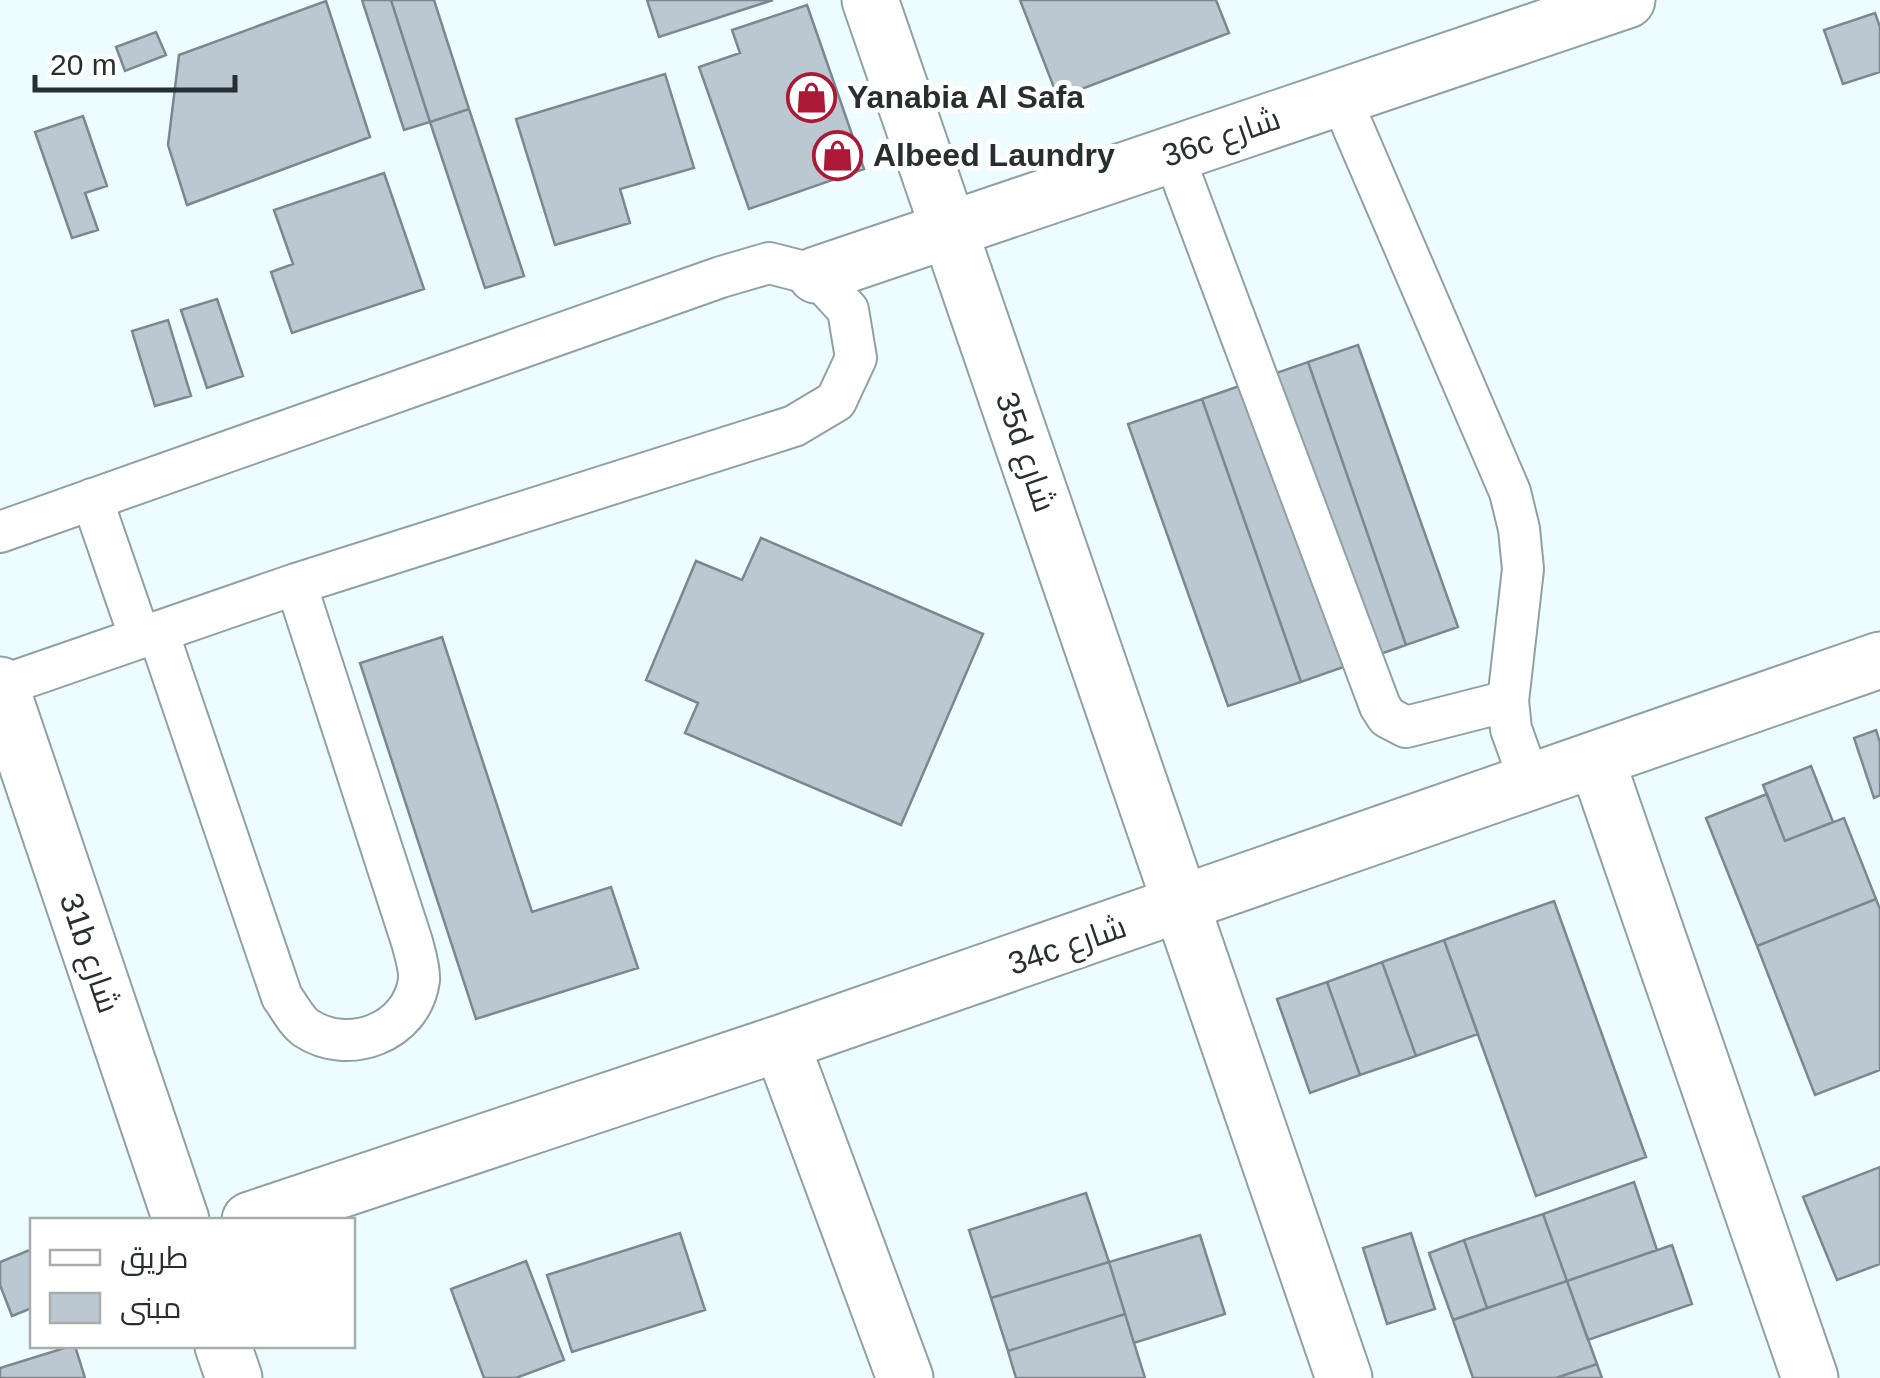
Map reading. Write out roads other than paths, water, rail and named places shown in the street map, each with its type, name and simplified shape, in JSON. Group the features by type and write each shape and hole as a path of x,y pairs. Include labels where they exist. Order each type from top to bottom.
{"street":[{"name":"35d شارع","path":"870,0 1344,1378"},
{"name":"36c شارع","path":"816,275 1627,0"},
{"name":"34c شارع","path":"256,1218 781,1043 1880,660"},
{"name":"31b شارع","path":"0,686 180,1218"},
{"path":"1596,759 1810,1378"},
{"path":"781,1043 905,1378"},
{"path":"224,1348 234,1378"}],"lane":[{"path":"1340,98 1510,492 1524,569 1508,701 1512,729 1530,782"},
{"path":"1172,154 1386,717 1406,727 1508,701"},
{"path":"0,532 768,263 816,275 848,310 856,358 836,401 794,426 296,584 0,686"},
{"path":"92,498 149,635 282,997 304,1027 338,1041 376,1037 406,1014 419,979 412,942 296,584"}],"place":[{"name":"Yanabia Al Safa","path":"812,97"},
{"name":"Albeed Laundry","path":"838,155"}]}
